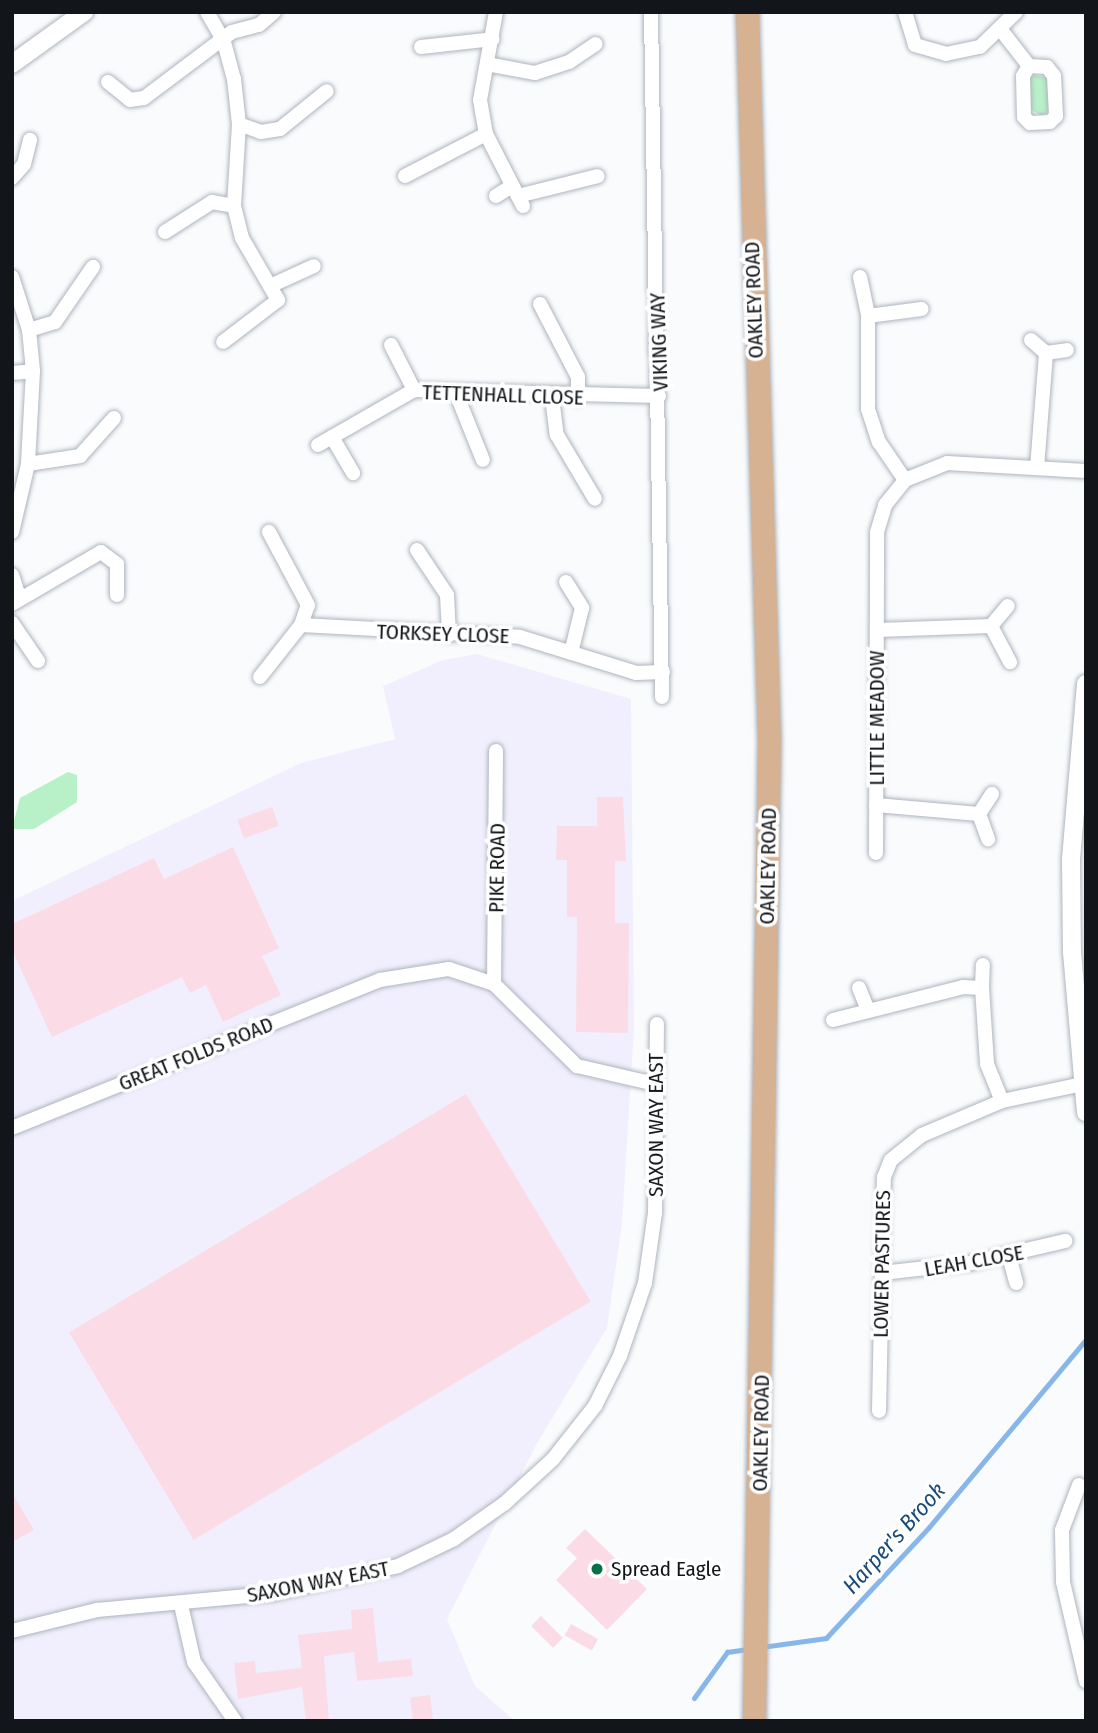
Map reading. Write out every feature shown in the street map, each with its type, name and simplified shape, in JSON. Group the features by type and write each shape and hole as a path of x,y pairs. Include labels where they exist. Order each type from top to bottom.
{"main road":[{"name":"OAKLEY ROAD","path":"747,12 769,741 754,1721"}],"street":[{"path":"207,12 224,42 239,124 234,206 242,238 278,300 223,342"},
{"path":"108,82 130,100 144,98 224,42 274,12"},
{"path":"496,12 480,100 486,134 518,196"},
{"name":"VIKING WAY","path":"651,12 662,697"},
{"path":"905,12 915,45 934,54 980,47 1001,30 1016,12"},
{"path":"12,64 82,13"},
{"path":"1001,30 1029,66"},
{"path":"421,47 493,39"},
{"path":"488,64 536,73 569,62 596,44"},
{"path":"239,124 261,132 280,129 327,91"},
{"path":"405,176 486,134"},
{"path":"12,178 24,164 30,140"},
{"path":"496,196 518,196 598,176"},
{"path":"165,232 212,202 234,206"},
{"path":"270,286 314,266"},
{"path":"29,330 55,322 93,267"},
{"path":"12,277 29,330 33,371 27,458 12,532"},
{"path":"860,277 868,316 868,409 879,442 905,480"},
{"path":"540,304 578,377 578,398"},
{"path":"868,316 922,309"},
{"path":"1031,340 1046,353 1067,350"},
{"path":"391,345 414,390"},
{"path":"1037,468 1046,353"},
{"path":"12,373 33,371"},
{"name":"TETTENHALL CLOSE","path":"318,445 414,390 578,398 659,396"},
{"path":"456,393 483,460"},
{"path":"552,397 557,435 596,499"},
{"path":"12,457 80,456 114,418"},
{"path":"332,437 353,473"},
{"name":"LITTLE MEADOW","path":"876,853 877,532 885,505 905,480 933,466 961,461 1086,471"},
{"path":"260,677 301,625 308,605 269,532"},
{"path":"417,550 447,595 449,635"},
{"path":"12,575 15,600 101,552 117,564 117,595"},
{"path":"566,582 582,608 571,653"},
{"path":"1008,606 990,626 1010,662"},
{"path":"12,623 38,662"},
{"name":"TORKSEY CLOSE","path":"301,625 520,637 636,673 663,673"},
{"name":"LITTLE MEADOW","path":"877,630 990,626"},
{"path":"1086,684 1072,952 1086,1112"},
{"name":"PIKE ROAD","path":"494,984 496,751"},
{"path":"988,839 979,814 992,794"},
{"name":"LITTLE MEADOW","path":"876,805 979,814"},
{"path":"983,965 987,1064 1002,1101"},
{"name":"GREAT FOLDS ROAD","path":"12,1129 380,980 449,969 494,984"},
{"path":"494,984 577,1066 655,1084"},
{"path":"833,1020 963,987 982,988"},
{"path":"859,988 868,1010"},
{"name":"SAXON WAY EAST","path":"12,1631 97,1610 181,1605 271,1594 398,1566 454,1539 505,1503 553,1458 600,1396 621,1356 645,1283 655,1213 657,1024"},
{"name":"LOWER PASTURES","path":"879,1411 884,1177 891,1160 922,1135 1002,1101 1083,1084"},
{"name":"LEAH CLOSE","path":"882,1273 1009,1256 1065,1241"},
{"path":"1009,1256 1016,1283"},
{"path":"1079,1485 1062,1530 1063,1582 1086,1681"},
{"path":"181,1605 194,1662 235,1721"}],"shaded area":[{"path":"477,654 631,699 634,1028 622,1223 607,1328 537,1443 447,1619 475,1686 515,1721 12,1721 12,901 301,763 395,739 383,686 443,660"}],"green space":[{"path":"1035,75 1049,78 1052,107 1042,116 1030,109 1030,78"},
{"path":"68,772 77,775 77,802 34,829 12,829 20,798"}],"building":[{"path":"597,797 623,797 626,861 615,861 615,923 629,923 628,1033 576,1032 577,917 567,917 567,860 556,860 557,826 597,826"},
{"path":"272,807 279,826 244,838 237,820"},
{"path":"233,847 279,948 262,956 281,995 223,1022 206,985 190,993 182,977 52,1037 12,950 12,924 154,858 164,879"},
{"path":"466,1094 591,1301 194,1540 69,1332"},
{"path":"12,1493 34,1530 12,1542"},
{"name":"Spread Eagle","path":"585,1529 647,1589 607,1630 556,1580 577,1558 566,1548"},
{"path":"373,1608 378,1662 411,1659 413,1676 357,1681 354,1652 324,1656 329,1721 306,1721 302,1687 238,1699 234,1663 255,1661 256,1673 302,1668 298,1635 352,1629 351,1610"},
{"path":"541,1616 563,1638 553,1648 531,1626"},
{"path":"571,1624 598,1639 592,1650 565,1635"},
{"path":"430,1695 433,1721 413,1721 410,1697"}],"waterway":[{"name":"Harper's Brook","path":"761,1647 826,1638 929,1527 1086,1339"},
{"name":"Harper's Brook","path":"694,1698 727,1652 748,1649"}],"place":[{"name":"Spread Eagle","path":"597,1569"}]}
